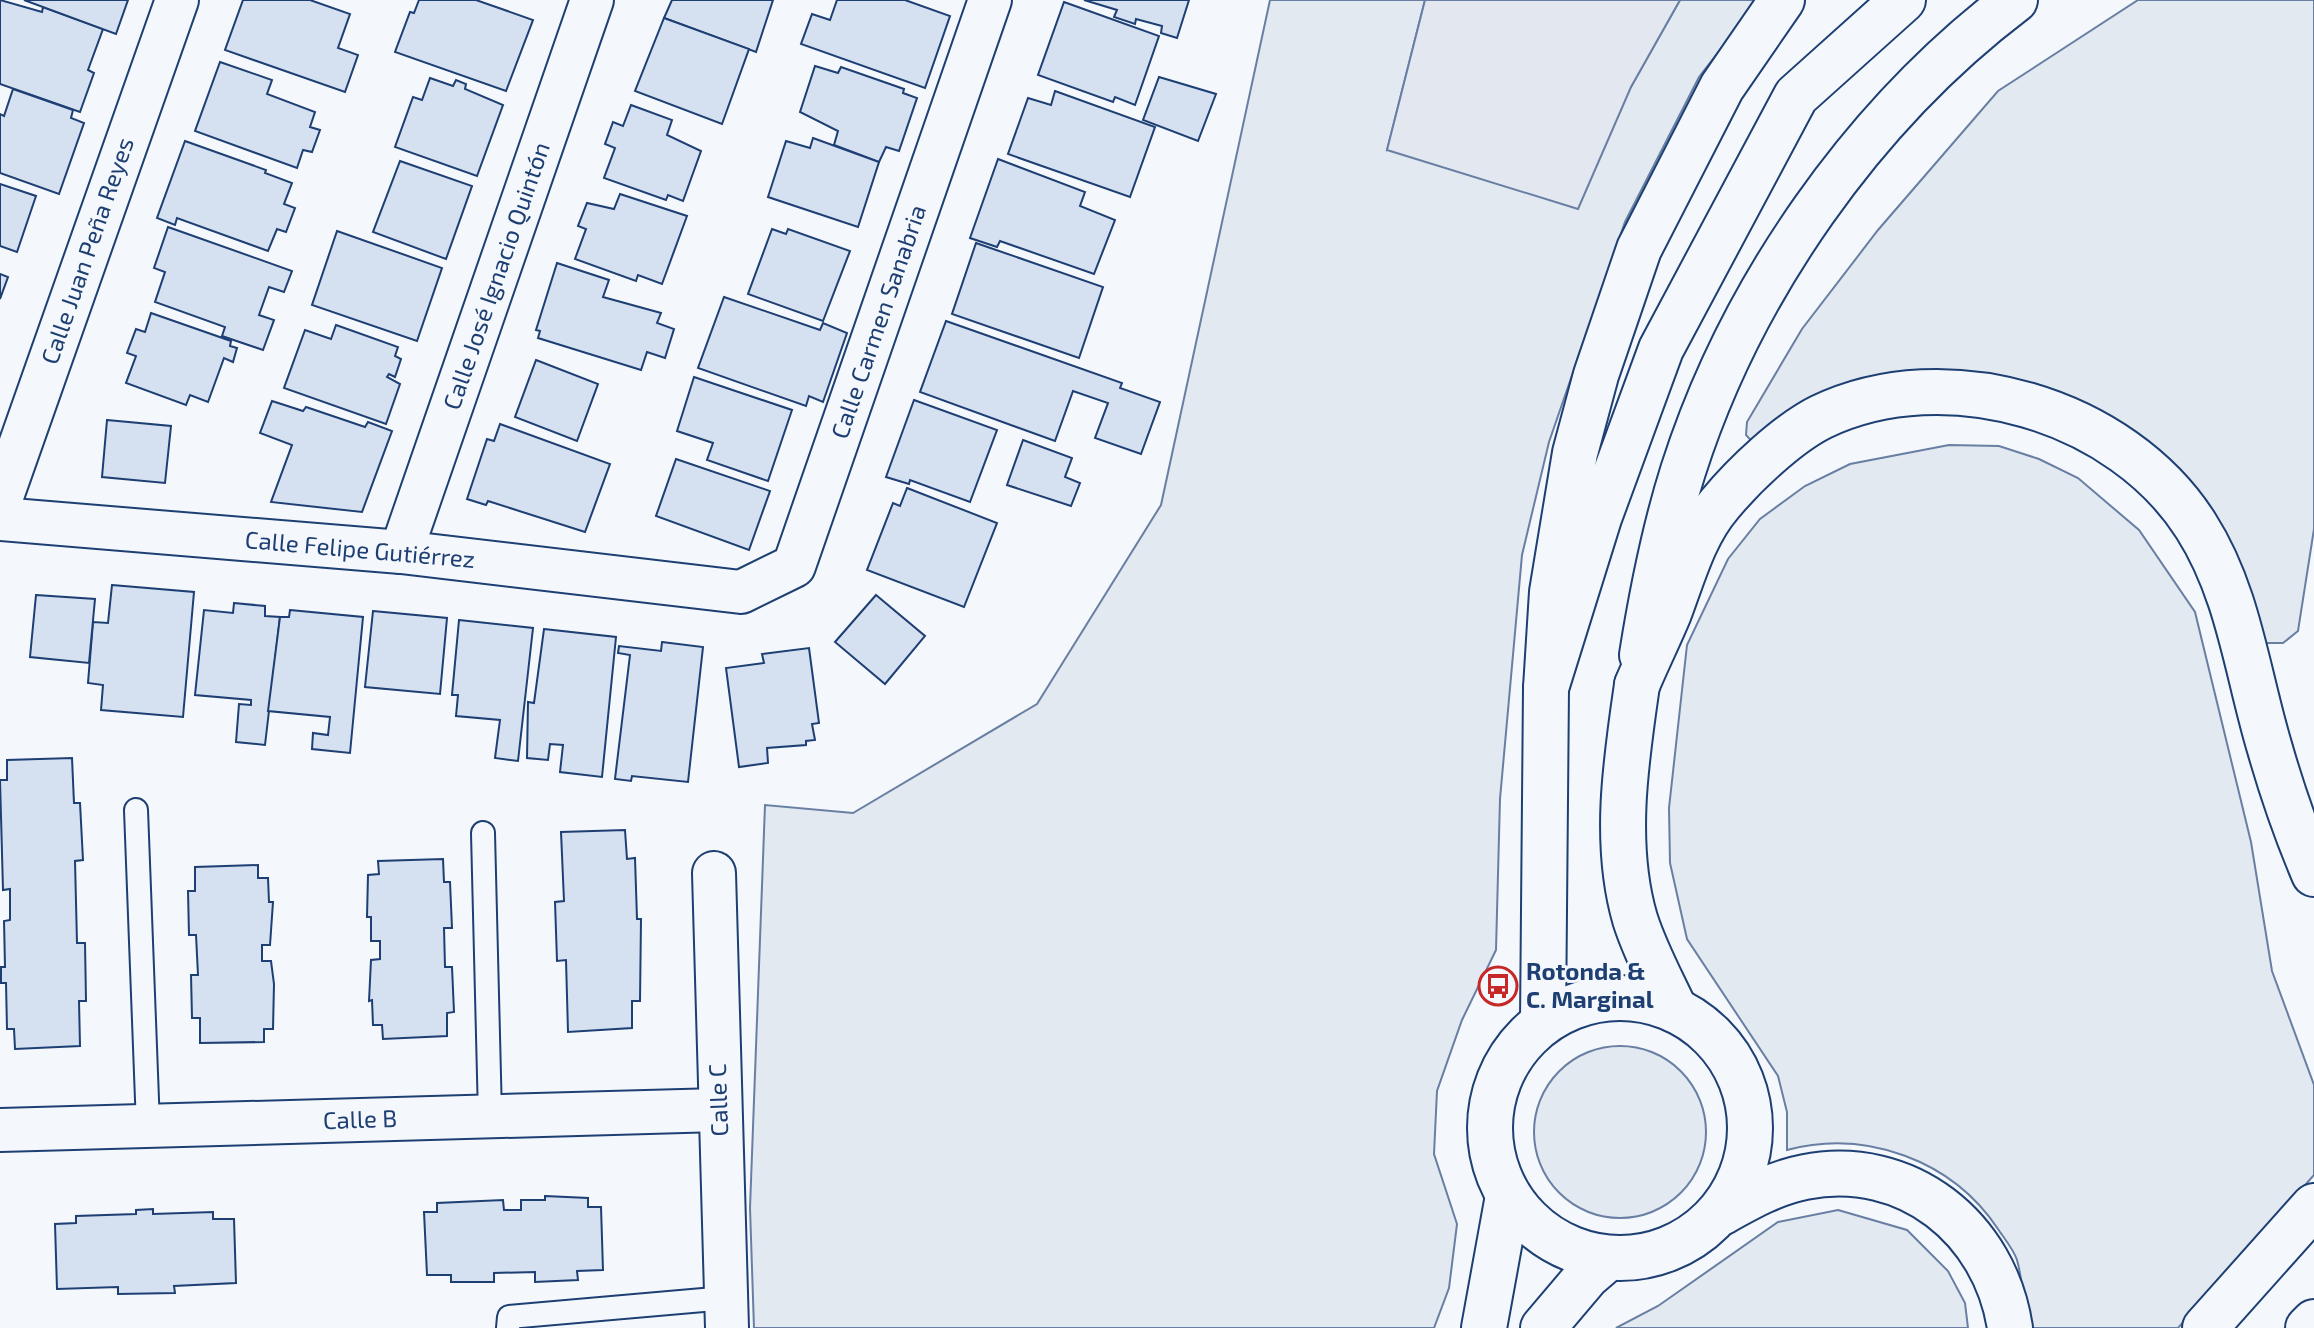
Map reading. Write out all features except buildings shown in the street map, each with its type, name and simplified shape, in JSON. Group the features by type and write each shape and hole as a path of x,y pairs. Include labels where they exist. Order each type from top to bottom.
{"main road":[{"path":"1543,1022 1546,688 1552,592 1575,453 1596,375 1639,249 1722,87 1782,0"},
{"path":"1546,688 1599,518 1667,337 1796,96 1903,0"},
{"path":"1675,1010 1635,918 1625,856 1626,770 1656,570 1684,470 1710,400 1756,303 1846,168 1951,53 2015,0"},
{"path":"1637,685 1693,549 1719,505 1789,438 1821,417 1868,402 1958,391 2005,397 2043,409 2120,451 2163,482 2195,524 2219,567 2236,617 2269,748 2314,874"},
{"path":"1721,1213 1740,1182 1748,1151 1750,1125 1745,1095 1722,1046 1703,1027 1675,1010 1650,1000 1620,996 1572,1005 1543,1022 1522,1043 1499,1085 1491,1141 1496,1166 1508,1196 1547,1238 1585,1254 1628,1259 1670,1250 1690,1240 1721,1213 1754,1195 1807,1177 1840,1174 1897,1182 1927,1196 1954,1216 1974,1239 1992,1265 2004,1297 2010,1328"},
{"path":"1484,1328 1508,1196"},
{"path":"2205,1328 2314,1206"},
{"path":"1543,1328 1587,1276 1608,1258"},
{"path":"2308,1328 2314,1322"}],"street":[{"name":"Calle Juan Peña Reyes","path":"0,502 177,0"},
{"name":"Calle José Ignacio Quintón","path":"401,552 592,0"},
{"name":"Calle Carmen Sanabria","path":"718,589 741,592 794,566 990,0"},
{"name":"Calle Felipe Gutiérrez","path":"0,519 401,552 718,589"},
{"name":"Calle C","path":"714,873 726,1313"},
{"name":"Calle B","path":"0,1130 719,1110"}],"lane":[{"path":"136,810 148,1126"},
{"path":"483,833 490,1116"},
{"path":"508,1328 509,1317 726,1313"}],"shaded area":[{"path":"1270,0 1425,0 1387,150 1631,87 1680,0 1759,0 1699,77 1625,222 1549,442 1522,555 1500,799 1496,950 1462,1020 1437,1091 1434,1154 1457,1224 1449,1288 1434,1328 754,1328 750,1208 765,805 853,813 1037,704 1161,505"},
{"path":"1425,0 1680,0 1631,87 1578,209 1387,150"},
{"path":"2138,0 2314,0 2314,529 2298,631 2283,643 2266,643 2256,634 2204,515 2002,387 1755,445 1746,435 1747,422 1802,329 1878,230 1998,91"},
{"path":"1949,445 1999,446 2039,459 2078,478 2139,530 2195,612 2251,842 2272,971 2314,1085 2314,1175 2178,1328 2027,1328 2016,1256 1979,1205 1957,1185 1932,1168 1876,1148 1847,1144 1787,1150 1787,1112 1778,1076 1687,939 1670,863 1669,808 1687,645 1728,559 1760,519 1805,486 1850,464"},
{"path":"1620,1046 1653,1053 1681,1071 1699,1099 1706,1132 1699,1165 1681,1193 1653,1211 1620,1218 1587,1211 1559,1193 1541,1165 1534,1132 1541,1099 1559,1071 1587,1053"},
{"path":"1838,1210 1907,1230 1948,1271 1965,1303 1968,1328 1616,1328 1658,1306 1778,1222"}],"place":[{"name":"Rotonda & C. Marginal","path":"1498,986"}]}
